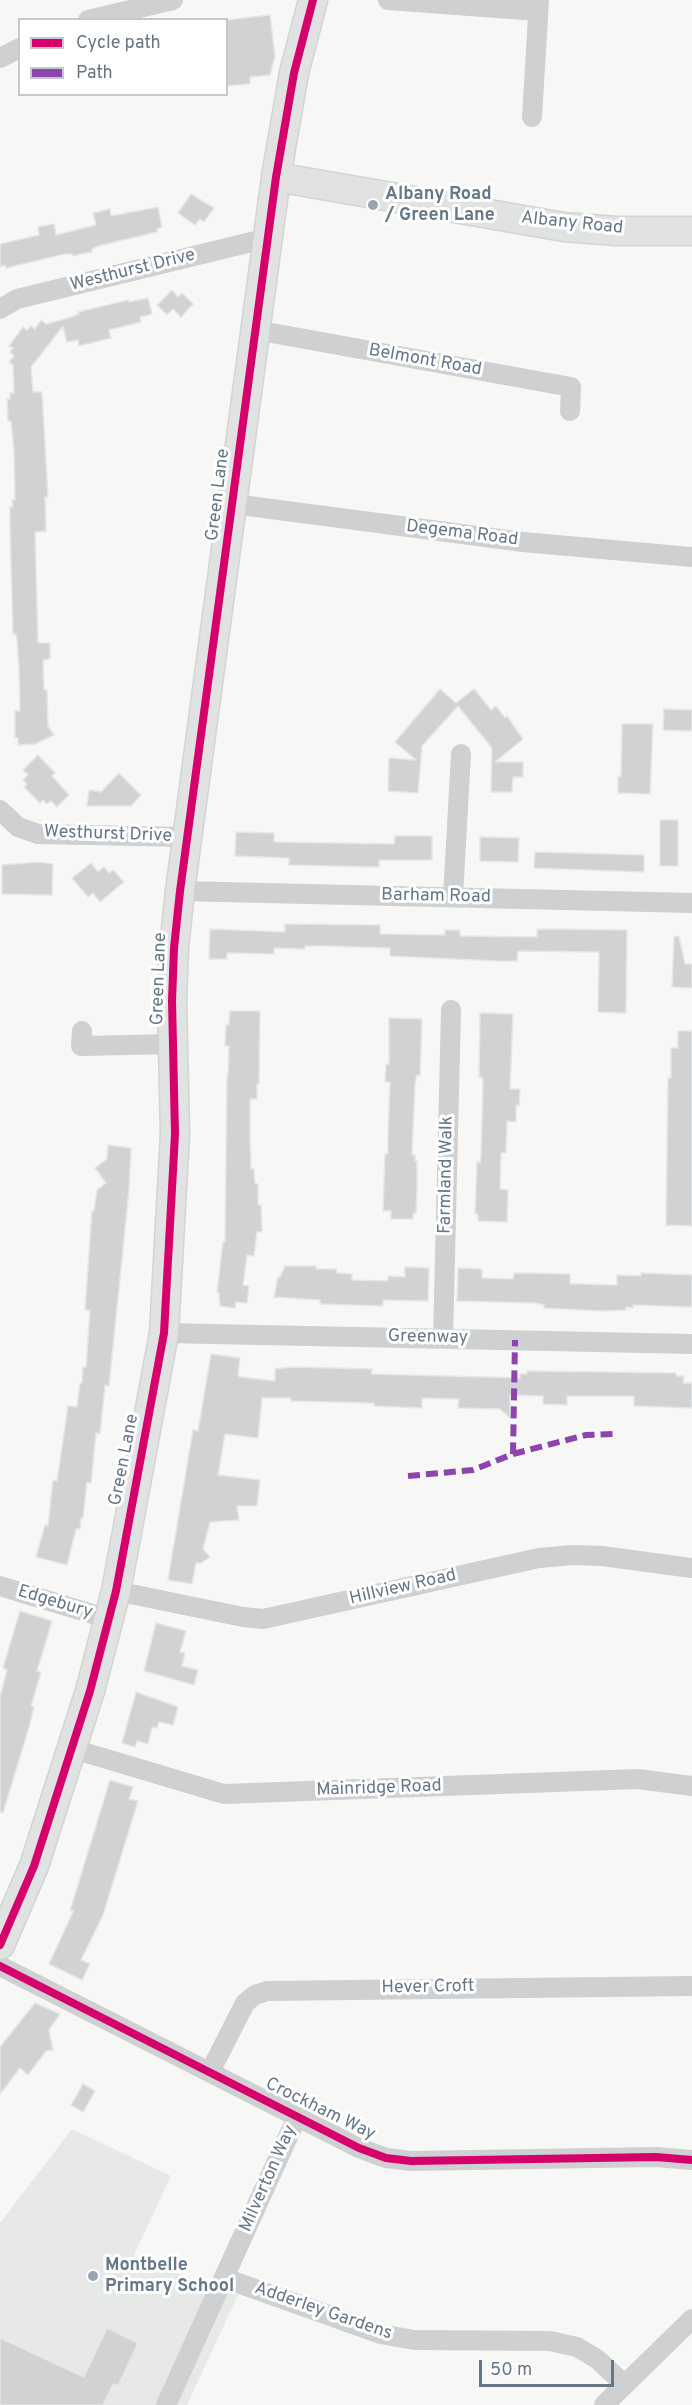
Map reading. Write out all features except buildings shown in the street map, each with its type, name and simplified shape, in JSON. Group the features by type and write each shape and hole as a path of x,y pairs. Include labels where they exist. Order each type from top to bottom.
{"main road":[{"name":"Green Lane","path":"0,1945 34,1866 73,1749 110,1619 164,1332 175,1134 174,948 180,891 276,177 294,73 312,0"},
{"name":"Albany Road","path":"276,177 564,227 616,231 692,231"}],"street":[{"path":"96,18 173,0"},
{"path":"388,0 539,5 532,117"},
{"path":"0,58 18,49"},
{"name":"Westhurst Drive","path":"0,309 17,299 268,238"},
{"name":"Belmont Road","path":"255,330 571,387 570,411"},
{"name":"Degema Road","path":"232,504 523,542 692,557"},
{"path":"453,897 461,753"},
{"name":"Westhurst Drive","path":"0,810 18,827 38,834 187,837"},
{"name":"Barham Road","path":"180,891 692,903"},
{"name":"Farmland Walk","path":"443,1339 450,1010"},
{"path":"81,1045 173,1044"},
{"name":"Greenway","path":"164,1332 692,1344"},
{"name":"Hillview Road","path":"116,1591 263,1619 538,1558 573,1555 602,1556 692,1568"},
{"name":"Edgebury","path":"0,1586 110,1619"},
{"name":"Mainridge Road","path":"73,1749 224,1794 638,1779 692,1786"},
{"name":"Crockham Way","path":"0,1966 359,2148 386,2158 411,2161 656,2157 692,2160"},
{"name":"Hever Croft","path":"210,2072 245,2003 255,1995 267,1991 692,1986"},
{"name":"Milverton Way","path":"166,2405 297,2117"},
{"name":"Adderley Gardens","path":"224,2278 381,2334 414,2340 550,2341 577,2347 597,2359 625,2385"},
{"path":"604,2405 692,2319"}],"shaded area":[{"name":"Montbelle Primary School","path":"72,2129 171,2176 133,2257 238,2295 187,2405 0,2405 0,2223"}],"marked path":[{"path":"408,1476 473,1470 513,1454 515,1340"},
{"path":"513,1454 586,1435 613,1434"}],"cycle path":[{"path":"0,1945 34,1866 90,1691 116,1591 164,1333 175,1134 172,1001 174,948 180,891 276,177 294,73 313,0"},
{"path":"0,1966 359,2148 386,2158 411,2161 656,2157 692,2160"}],"place":[{"name":"Albany Road / Green Lane","path":"373,205"},
{"name":"Montbelle Primary School","path":"93,2276"}]}
